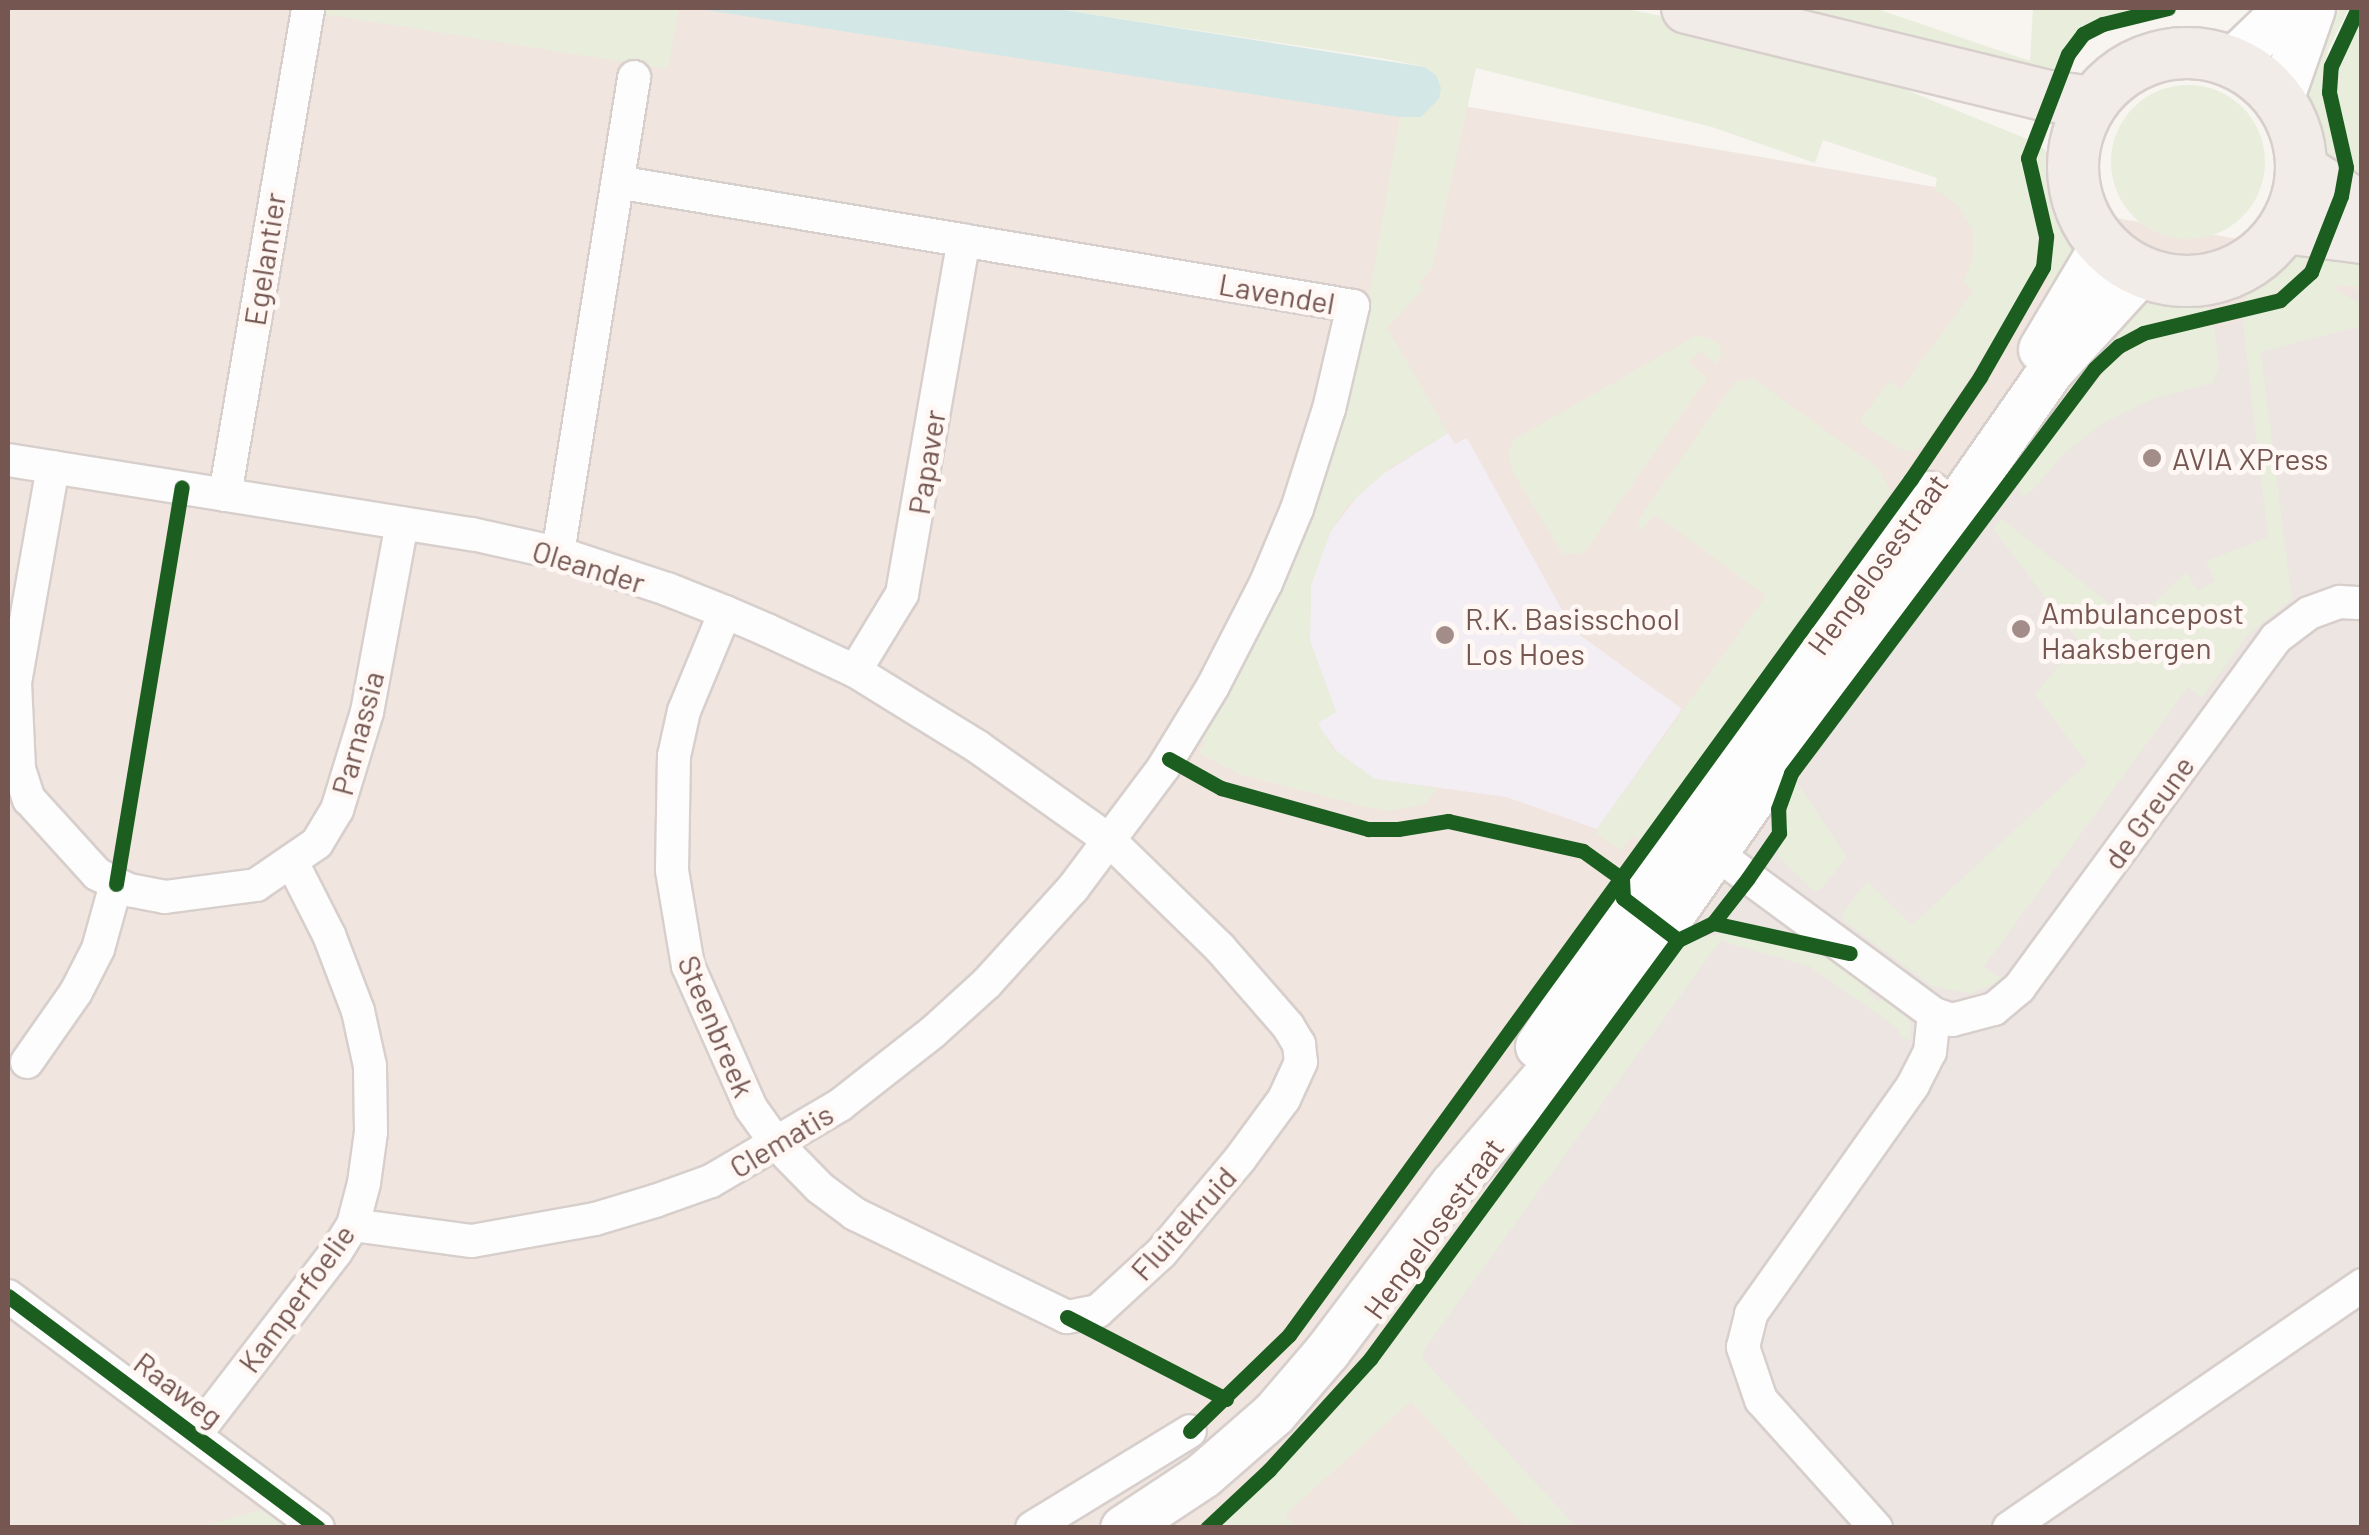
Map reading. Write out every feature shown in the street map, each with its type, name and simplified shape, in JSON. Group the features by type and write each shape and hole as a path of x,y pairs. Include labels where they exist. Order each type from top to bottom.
{"main road":[{"path":"1688,8 1875,56 2048,96 2093,102"},
{"path":"2231,62 2286,8"},
{"path":"2280,100 2312,8"},
{"path":"2196,53 2231,62 2254,74 2280,100 2298,136 2302,170 2298,199 2285,228 2260,256 2221,277 2180,282 2122,258 2086,220 2076,192 2074,148 2093,102 2120,74 2155,58 2196,53"},
{"path":"1875,56 2074,148"},
{"path":"2302,170 2362,208"},
{"path":"2285,228 2362,238"},
{"name":"Hengelosestraat","path":"1133,1522 1203,1475 1274,1414 1453,1184 1700,841 2050,371 2122,258"}],"street":[{"name":"Egelantier","path":"225,494 305,13"},
{"path":"558,553 634,77"},
{"name":"Lavendel","path":"618,182 1352,306 1315,460 1266,583 1214,686 1163,768 1109,840"},
{"name":"Papaver","path":"855,671 902,594 964,240"},
{"name":"Oleander","path":"8,460 402,523 558,553 725,612 855,671 978,746 1109,840"},
{"name":"Parnassia","path":"52,466 16,683 13,771 48,825 97,874 116,884 166,897 212,894 256,885 293,864 316,843 337,810 368,712 402,523"},
{"name":"de Greune","path":"1934,1014 1952,1020 1994,1009 2018,988 2276,638 2309,613 2340,602 2362,603"},
{"name":"Steenbreek","path":"725,612 684,712 674,756 672,870 688,966 732,1071 776,1143"},
{"name":"Clematis","path":"353,1226 410,1237 472,1242 596,1220 711,1180 776,1143 887,1070 987,984 1073,888 1109,840"},
{"name":"Fluitekruid","path":"776,1143 820,1188 855,1214 1008,1291 1067,1317 1085,1317 1112,1300 1161,1253 1240,1159 1284,1099 1301,1062 1299,1044 1288,1026 1220,948 1109,840"},
{"path":"1700,841 1934,1014 1930,1052 1913,1085 1750,1314 1742,1347 1761,1400 1876,1528"},
{"name":"Kamperfoelie","path":"195,1435 353,1226 371,1132 370,1066 352,996 329,935 293,864"},
{"path":"27,1062 76,992 98,948 116,884"},
{"path":"2009,1528 2362,1285"},
{"name":"Raaweg","path":"8,1296 318,1528"},
{"path":"1032,1528 1190,1432"},
{"name":"Hengelosestraat","path":"1115,1475 1133,1522"}],"shaded area":[{"path":"8,8 892,8 2361,260 2361,1527 8,1528"},
{"path":"692,8 1051,8 1425,67 1436,75 1441,88 1439,99 1421,117 1400,117"},
{"path":"2354,293 2361,295 2361,1527 1560,1527 1405,1356 1872,672 2042,454 2129,352"},
{"name":"R.K. Basisschool Los Hoes","path":"1448,433 1455,444 1467,438 1573,630 1682,709 1597,829 1506,797 1375,779 1345,762 1320,728 1318,722 1336,712 1310,641 1311,586 1319,558 1331,531 1367,484"}],"green space":[{"path":"326,8 679,8 668,69 324,14"},
{"path":"1051,8 1622,8 1681,20 1855,69 2027,139 2021,163 2038,225 2037,265 2019,301 1924,446 1915,451 1902,450 1859,422 1889,381 1901,389 1974,290 1963,282 1973,258 1973,232 1959,206 1935,189 1937,178 1823,140 1815,163 1712,127 1476,68 1432,269 1419,282 1424,288 1387,328 1448,433 1391,467 1347,506 1331,531 1311,586 1310,641 1336,712 1318,723 1332,748 1375,779 1437,788 1426,804 1390,811 1239,774 1199,753 1205,743 1199,738 1258,636 1311,515 1344,413 1367,308 1400,117 1421,117 1439,99 1436,75 1425,67 1386,59"},
{"path":"1794,8 1874,8 2030,61 2033,8 2166,8 2139,12 2102,28 2061,63 2045,91"},
{"path":"2327,8 2349,8 2328,50 2323,79 2327,114 2340,153 2339,172 2309,148 2296,95"},
{"path":"2361,19 2361,193 2349,186 2351,152 2336,90 2341,59"},
{"path":"2188,85 2218,91 2243,107 2259,132 2265,162 2259,192 2243,217 2218,233 2188,239 2158,233 2133,217 2117,192 2111,162 2117,132 2133,107 2158,91"},
{"path":"2039,144 2057,163 2076,237 2076,247 2046,305 2054,236 2037,173"},
{"path":"2316,246 2293,282 2264,299 2245,303 2249,282 2269,257 2283,248"},
{"path":"2329,246 2361,250 2361,287 2338,285 2335,290 2361,304 2361,326 2261,352 2292,599 2247,636 2202,698 2188,687 1984,967 2004,980 1970,994 1932,986 1843,920 1842,914 1867,881 1912,925 2087,763 2035,694 2079,642 1993,529 2002,519 2133,622 2187,572 2198,591 2215,581 2206,561 2268,537 2242,317 2281,306 2296,296 2317,273"},
{"path":"2145,288 2186,290 2209,310 2131,331 2101,351 2063,393 2055,389"},
{"path":"2210,324 2214,327 2219,366 2213,383 2153,399 2101,424 2064,454 2033,490 2024,496 2020,493 2020,476 2112,362 2145,340"},
{"path":"1697,335 1718,342 1722,353 1716,364 1700,351 1689,363 1707,378 1584,553 1563,554 1514,474 1508,455 1512,441"},
{"path":"1754,379 1879,469 1891,492 1641,840 1632,836 1621,851 1596,833 1597,829 1766,596 1655,514 1641,532 1638,520 1735,382"},
{"path":"1795,780 1847,857 1821,890 1814,891 1777,856 1788,789"},
{"path":"1733,932 1840,961 1873,982 1868,994 1879,1002 1885,993 1901,1009 1910,1022 1911,1040 1901,1038 1897,1028 1809,966 1720,941 1426,1347 1422,1358 1576,1527 1525,1527 1411,1401 1285,1515 1296,1527 1220,1528 1336,1410 1390,1347 1677,951 1697,938"},
{"path":"261,1510 288,1527 200,1527"}],"cycle path":[{"path":"1190,1431 1289,1335 1911,479 1980,377 2043,267 2046,236 2028,158 2068,54 2083,34 2103,24 2168,8"},
{"path":"1207,1528 1269,1470 1370,1359 1678,940 1713,923 1748,878 1779,833 1778,809 1791,773 2095,368 2119,346 2143,333 2280,300 2311,272 2341,196 2346,167 2329,92 2331,66 2358,8"},
{"path":"116,884 182,487"},
{"path":"1169,759 1221,788 1368,829 1448,821 1583,851 1622,879 1623,898 1678,940"},
{"path":"1713,923 1850,953"},
{"path":"8,1296 318,1528"},
{"path":"1067,1317 1226,1399"}],"place":[{"name":"AVIA XPress","path":"2152,458"},
{"name":"Ambulancepost Haaksbergen","path":"2021,629"},
{"name":"R.K. Basisschool Los Hoes","path":"1445,635"}]}
